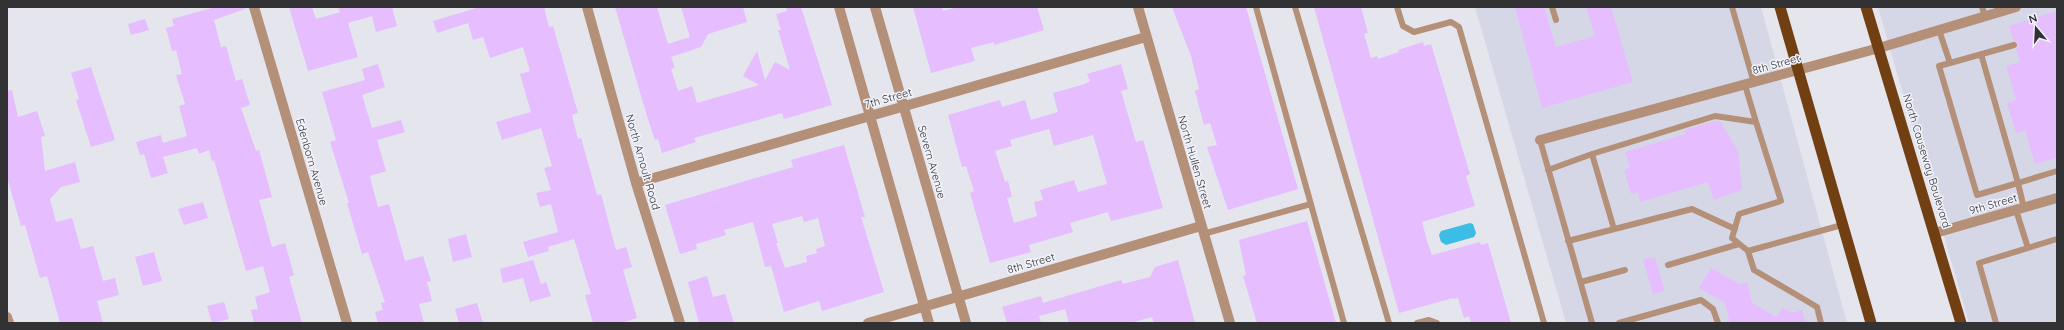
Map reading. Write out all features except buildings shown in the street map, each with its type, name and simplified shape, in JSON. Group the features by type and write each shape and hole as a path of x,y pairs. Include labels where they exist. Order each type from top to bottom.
{"highway":[{"path":"1780,7 1871,323"},
{"name":"North Causeway Boulevard","path":"1866,7 1961,323"}],"street":[{"name":"Edenborn Avenue","path":"254,7 347,323"},
{"name":"North Arnoult Road","path":"587,7 636,183 680,323"},
{"path":"839,7 929,323"},
{"name":"Severn Avenue","path":"875,7 966,323"},
{"name":"North Hullen Street","path":"1138,7 1230,323"},
{"name":"8th Street","path":"1540,140 1879,48 1939,30 1984,12 2016,7"},
{"name":"7th Street","path":"636,183 1146,37"},
{"name":"9th Street","path":"1935,233 2057,198"},
{"name":"8th Street","path":"868,323 1202,230"},
{"path":"7,317 9,323"}],"lane":[{"path":"1256,7 1344,323"},
{"path":"1295,7 1389,323"},
{"path":"1397,7 1403,26 1414,32 1451,22 1459,27 1544,323"},
{"path":"1552,7 1556,20"},
{"path":"1732,7 1750,84 1756,122 1781,201 1740,214 1732,238 1748,251 1754,270 1817,307 1822,323"},
{"path":"1939,30 1950,63"},
{"path":"2014,45 1939,66 1977,195 2057,171"},
{"path":"1981,54 2018,183 2020,209 2028,248"},
{"path":"1548,170 1592,154 1715,116 1756,122"},
{"path":"1540,140 1592,323"},
{"path":"1592,154 1614,229"},
{"path":"1202,230 1311,204"},
{"path":"1568,241 1692,209 1735,228"},
{"path":"1748,251 1842,225"},
{"path":"1996,323 1979,263 2057,239"},
{"path":"1668,265 1739,244"},
{"path":"1581,282 1625,270"},
{"path":"1619,323 1701,300 1713,309 1718,323"},
{"path":"1416,323 1429,320 1437,323"}],"shaded area":[{"path":"1475,7 1761,7 1847,323 1566,323"},
{"path":"1878,7 2057,7 2057,323 1969,323"}],"water":[{"path":"1470,223 1473,224 1476,233 1474,237 1446,245 1441,242 1439,235 1441,231"}]}
